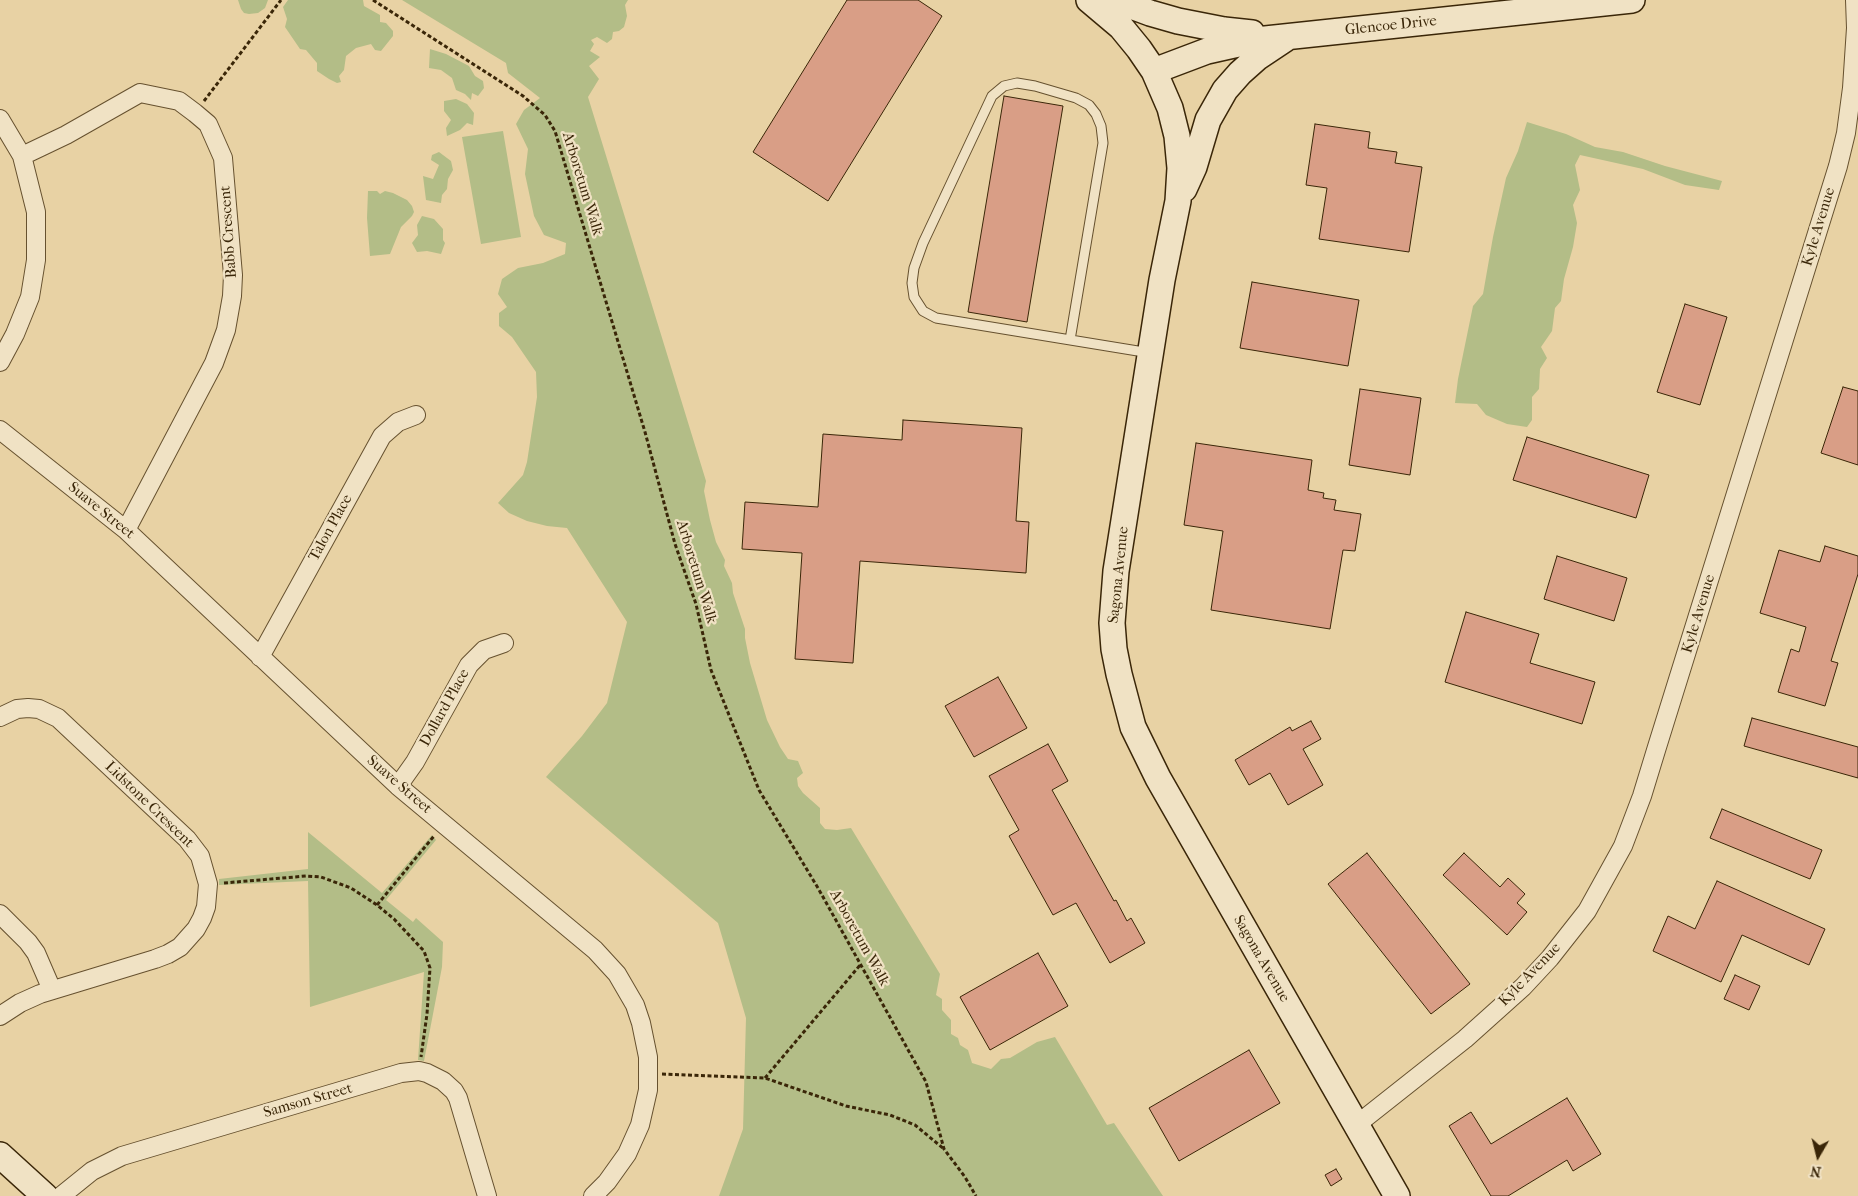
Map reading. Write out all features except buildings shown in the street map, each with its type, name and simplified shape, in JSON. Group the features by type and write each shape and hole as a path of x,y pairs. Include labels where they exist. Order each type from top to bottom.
{"main road":[{"name":"Sagona Avenue","path":"1089,0 1121,27 1154,71 1166,96 1177,136 1180,168 1178,201 1162,280 1115,580 1112,622 1114,649 1119,674 1133,727 1158,778 1355,1126 1397,1196"},
{"path":"1115,0 1150,13 1199,26 1242,32 1292,35"},
{"name":"Glencoe Drive","path":"1154,71 1180,60 1224,46 1292,35 1632,0"},
{"path":"1178,201 1194,167 1208,120 1225,90 1258,57 1292,35"},
{"path":"0,1155 45,1196"}],"street":[{"name":"Kyle Avenue","path":"1355,1126 1464,1039 1523,987 1550,958 1587,911 1619,853 1638,808 1838,166 1846,133 1852,88 1856,28 1855,0"},
{"name":"Babb Crescent","path":"22,156 66,135 140,92 179,101 195,113 208,124 223,158 233,274 231,308 226,330 214,363 126,530"},
{"path":"0,119 22,156 36,212 36,260 30,297 15,334 0,362"},
{"name":"Talon Place","path":"260,657 382,436 398,422 416,415"},
{"name":"Suave Street","path":"0,430 126,530 398,786 595,950 617,974 635,1006 646,1041 649,1073 645,1108 634,1139 618,1168 593,1196"},
{"name":"Dollard Place","path":"398,786 415,762 469,665 484,650 504,643"},
{"name":"Lidstone Crescent","path":"0,717 18,709 28,708 39,709 58,718 187,839 200,856 208,884 206,906 202,918 196,929 180,947 155,959 29,998 0,1016"},
{"path":"0,914 28,942 36,953 52,990"},
{"name":"Samson Street","path":"61,1196 92,1171 127,1154 401,1073 418,1071 443,1080 458,1098 487,1196"}],"lane":[{"path":"1070,340 1103,143 1101,126 1096,114 1089,105 1076,98 1035,86 1017,83 1004,86 992,96 923,243 914,268 912,283 914,297 923,311 936,318 1070,340 1150,353"}],"path":[{"path":"195,113 281,0"},
{"name":"Arboretum Walk","path":"373,0 523,96 545,115 555,131 645,432 675,544 696,604 711,670 759,790 818,888 926,1082 944,1149 966,1177 976,1196"},
{"path":"377,905 435,836"},
{"path":"208,884 316,876 351,888 394,919 424,951 429,964 428,996 418,1071"},
{"path":"765,1078 860,964"},
{"path":"649,1073 765,1078 846,1106 890,1115 915,1125 944,1149"}],"green space":[{"path":"238,0 268,0 265,8 258,13 249,14 244,13"},
{"path":"288,0 363,0 364,6 380,15 380,22 386,23 393,31 393,36 381,51 375,50 371,44 356,48 346,56 344,70 339,76 341,82 337,83 317,71 317,63 306,50 300,49 285,27 287,19 283,7"},
{"path":"402,0 628,0 625,5 627,16 624,27 619,31 613,32 612,39 607,43 597,37 591,40 594,44 590,51 600,57 589,66 599,79 588,97 706,481 704,491 710,520 716,542 725,560 724,566 732,583 733,593 745,629 750,663 767,720 788,759 798,761 803,773 797,778 798,786 820,808 820,823 825,829 851,828 940,974 936,995 942,999 942,1010 951,1020 951,1034 958,1038 960,1045 968,1050 972,1063 991,1069 1001,1059 1010,1058 1037,1042 1055,1037 1107,1125 1114,1123 1163,1196 719,1196 743,1129 746,1018 718,923 546,777 582,736 607,703 627,622 567,528 527,521 509,513 498,503 523,475 527,462 537,397 536,372 512,337 499,326 499,313 507,307 498,294 502,279 518,268 543,263 565,254 566,243 544,235 534,216 525,174 528,149 516,124 524,110 540,98 508,73 506,63"},
{"path":"430,49 446,54 469,66 475,76 483,81 484,88 478,96 472,93 471,100 465,94 456,90 452,78 441,70 429,68"},
{"path":"456,99 467,104 474,113 473,125 467,123 460,130 447,136 446,128 451,120 444,111 444,101"},
{"path":"1527,122 1566,134 1595,147 1623,152 1665,166 1722,181 1719,190 1685,185 1643,169 1580,155 1575,165 1580,190 1573,205 1577,223 1573,247 1564,279 1561,301 1555,308 1552,331 1541,347 1547,358 1540,369 1539,389 1532,397 1532,420 1527,427 1507,424 1486,415 1477,404 1455,403 1473,306 1483,294 1506,178 1518,151"},
{"path":"503,131 521,237 481,244 462,137"},
{"path":"439,152 451,161 453,170 448,179 447,189 442,195 441,203 426,200 423,176 433,179 439,165 431,160 432,155"},
{"path":"368,191 377,191 380,194 385,191 393,193 407,200 412,206 414,212 401,227 390,254 370,256 367,218"},
{"path":"422,216 434,219 443,229 443,240 445,243 441,254 427,251 417,252 412,243 418,235 417,225"},
{"path":"308,832 382,893 432,835 436,840 386,900 413,922 416,918 443,942 442,967 424,1061 418,1060 424,972 310,1007 308,881 219,885 219,879 308,869"}]}
